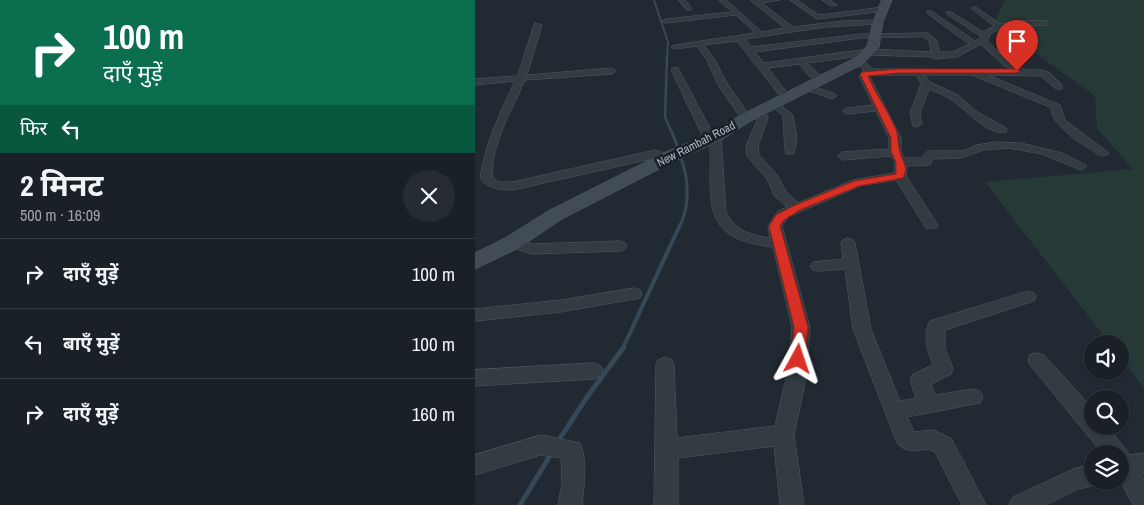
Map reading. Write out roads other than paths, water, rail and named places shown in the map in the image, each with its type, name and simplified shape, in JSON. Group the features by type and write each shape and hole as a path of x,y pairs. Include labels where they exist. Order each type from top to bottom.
{"street":[{"path":"682,0 689,9"},
{"path":"755,1 776,0"},
{"path":"793,0 818,17 885,5 873,47 865,56"},
{"path":"755,1 791,29"},
{"path":"722,3 738,13 760,34"},
{"path":"824,3 844,4"},
{"path":"680,10 698,8"},
{"path":"806,8 815,8"},
{"path":"974,8 1000,27"},
{"path":"929,12 981,40"},
{"path":"666,21 738,13"},
{"path":"949,13 1033,84"},
{"path":"697,18 709,35"},
{"path":"675,47 699,44 709,35 739,38 791,29 855,22 877,29 928,35 933,41 936,56"},
{"path":"760,66 865,56 954,55 981,40 989,30 1016,23 1045,23"},
{"path":"538,25 521,78 494,136 489,154 486,178 491,184 513,186 655,154 661,155 666,159"},
{"path":"750,50 877,29"},
{"path":"739,38 750,50 788,115 791,138 790,152"},
{"path":"699,44 711,60 723,85 746,118"},
{"path":"954,55 973,72 1051,104 1056,108 1057,117 1061,122 1103,153"},
{"path":"865,56 871,72"},
{"name":"New Rambah Road","path":"475,262 555,215 708,140 865,56"},
{"path":"801,61 812,74 821,80"},
{"path":"675,70 708,140 719,212 726,226 750,240 779,243"},
{"path":"475,82 612,71"},
{"path":"931,225 899,163 895,138 864,76 865,73 919,71 1021,72 1046,74 1059,87"},
{"path":"919,71 926,84 955,97 972,113 1002,130"},
{"path":"917,124 915,113 926,84"},
{"path":"807,87 832,96"},
{"path":"847,111 880,107"},
{"path":"761,112 763,118 752,146 753,156 773,178 779,192 796,208"},
{"path":"843,156 899,163 926,162 929,155 964,154 983,147 1003,145 1036,149 1081,166"},
{"path":"792,505 783,435 797,374 801,327 775,226 783,214 899,163"},
{"path":"512,242 532,249 620,246"},
{"path":"848,243 862,329 881,383 895,411 906,440 909,442 933,440 943,445 974,505"},
{"path":"818,266 851,264"},
{"path":"475,315 561,306 635,294"},
{"path":"928,405 920,380 944,369 935,348 936,326 1028,297"},
{"path":"1037,360 1084,415"},
{"path":"665,366 667,505"},
{"path":"475,378 594,371"},
{"path":"895,411 973,398"},
{"path":"667,450 783,435"},
{"path":"1102,435 1110,445"},
{"path":"475,465 551,447 572,450 573,483 570,505"},
{"path":"1129,471 1144,503"},
{"path":"1021,505 1076,479 1084,478"}],"waterway":[{"path":"654,0 668,42 667,58"},
{"path":"667,57 665,117 671,131"},
{"path":"671,130 684,166 686,178 687,202 680,226"},
{"path":"623,348 680,225"},
{"path":"557,443 587,397 624,347"},
{"path":"520,505 551,454"}]}
